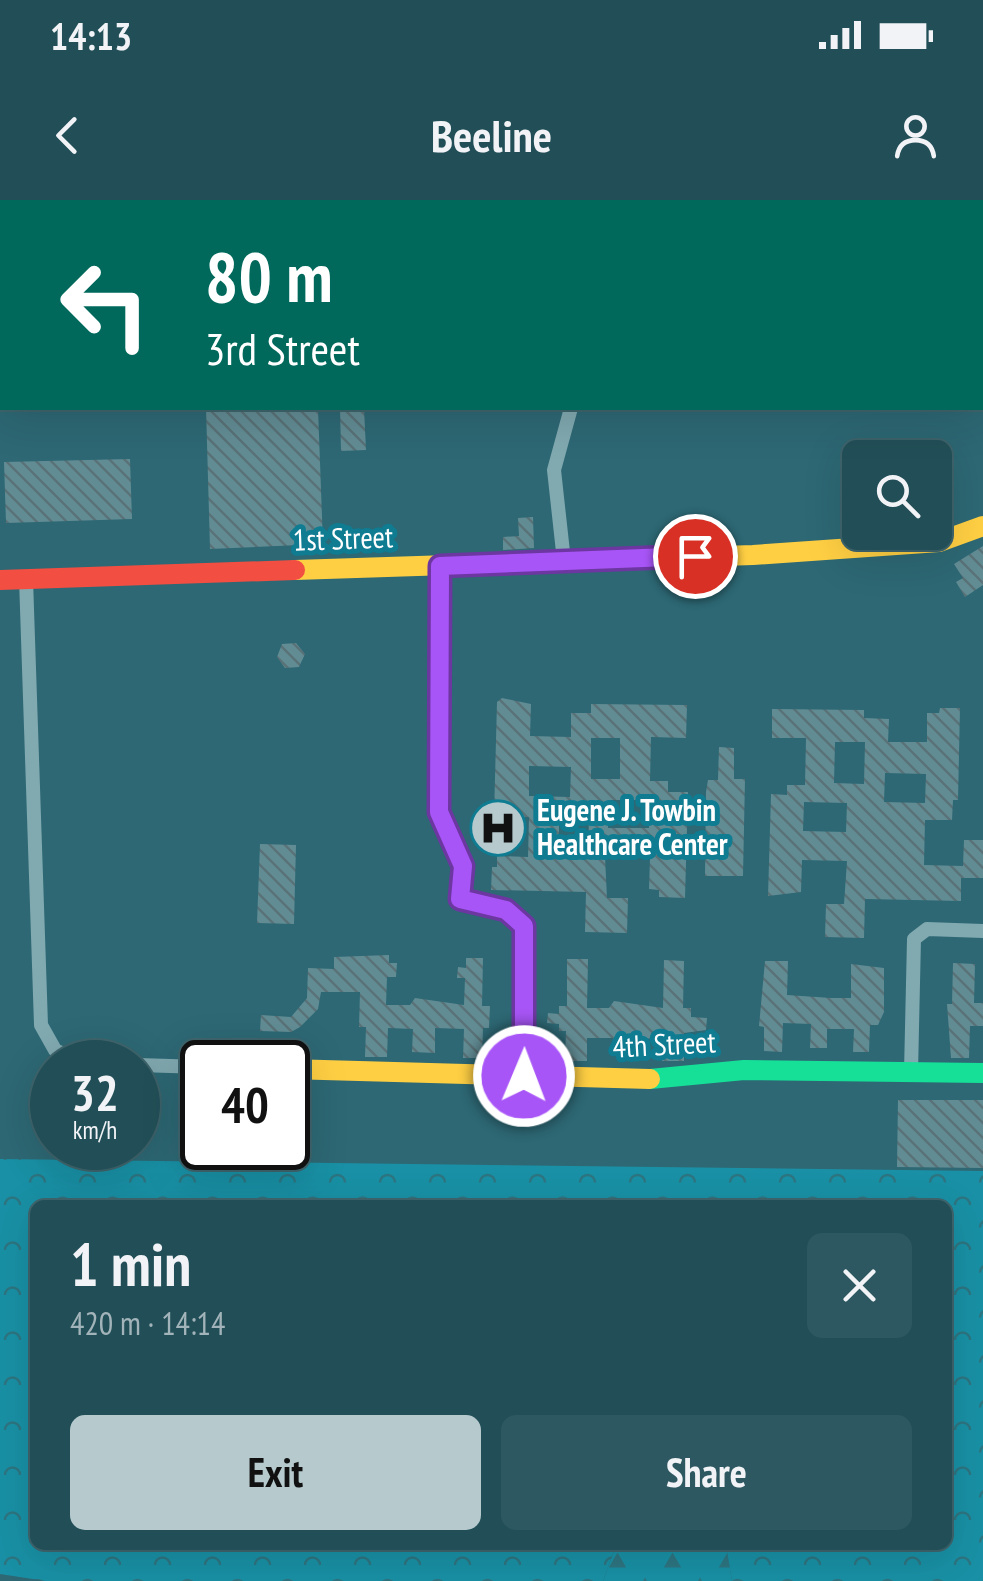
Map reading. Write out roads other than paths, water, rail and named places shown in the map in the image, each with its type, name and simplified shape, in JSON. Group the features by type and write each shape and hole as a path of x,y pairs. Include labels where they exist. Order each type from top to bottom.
{"street":[{"path":"564,561 554,470 570,410"},
{"name":"1st Street","path":"0,580 909,546 958,539 983,526"},
{"path":"440,566 439,812 463,866 460,899 517,916 526,938 524,1076"},
{"path":"26,579 41,1025 49,1040"},
{"path":"911,1072 916,935 928,929 983,931"},
{"name":"4th Street","path":"310,1070 654,1079 744,1070 983,1073"}],"place":[{"name":"Eugene J. Towbin Healthcare Center","path":"498,828"}]}
